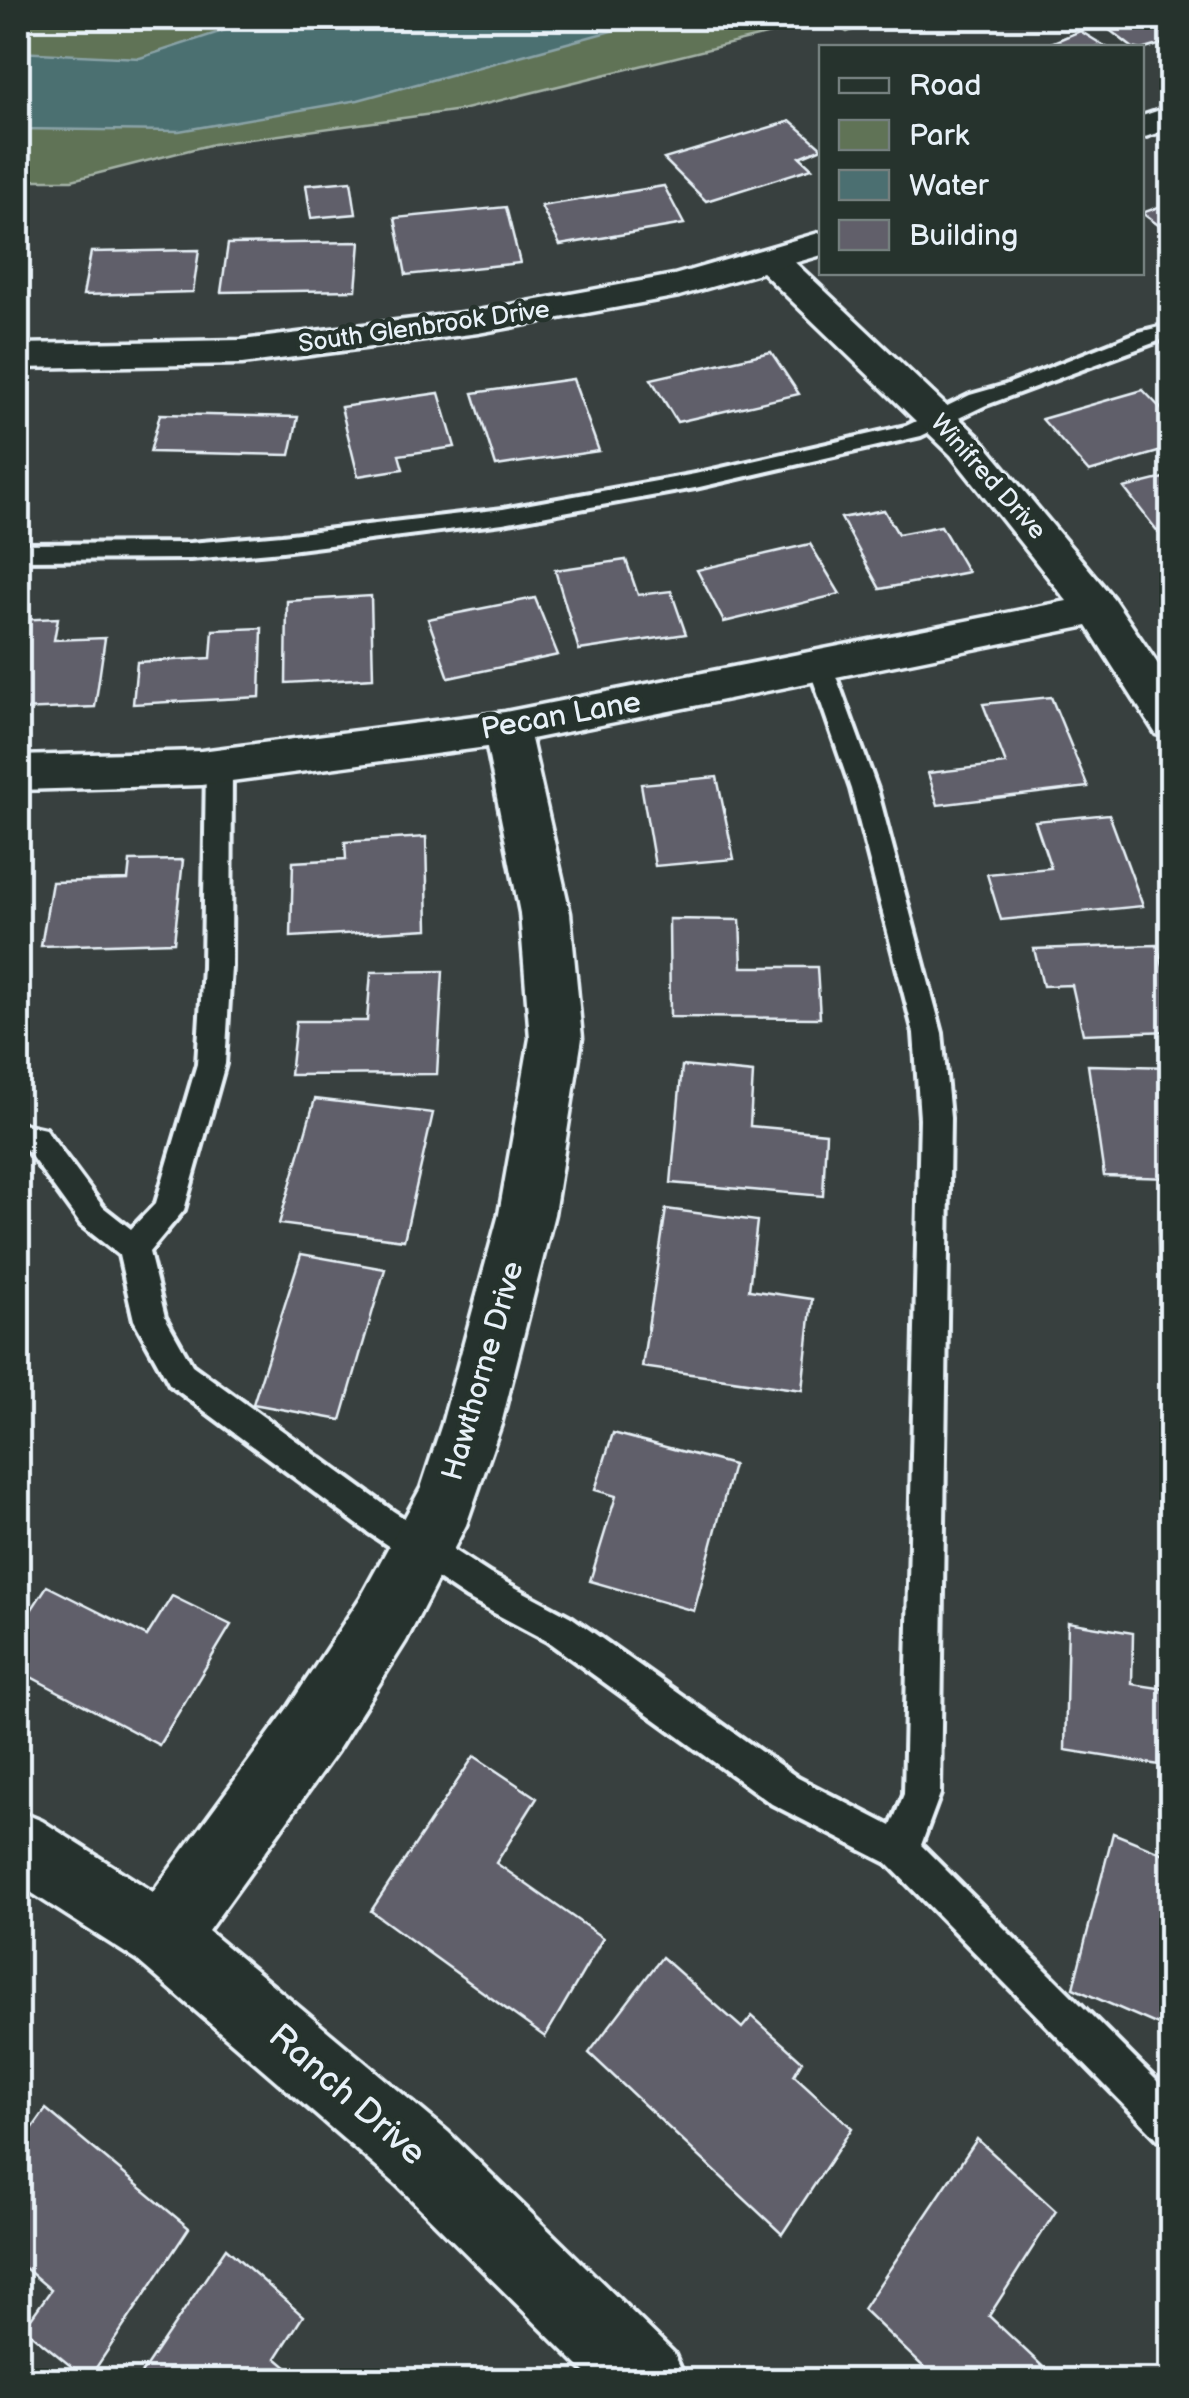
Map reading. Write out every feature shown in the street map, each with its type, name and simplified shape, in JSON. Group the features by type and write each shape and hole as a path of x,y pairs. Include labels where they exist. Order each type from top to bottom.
{"street":[{"path":"1144,127 1172,116"},
{"name":"South Glenbrook Drive","path":"18,356 262,350 580,305 679,286 819,244"},
{"name":"Winifred Drive","path":"771,260 938,419 1029,520 1098,609 1172,722"},
{"name":"Pecan Lane","path":"18,773 219,766 505,728 821,668 1098,609"},
{"name":"Hawthorne Drive","path":"162,1937 307,1736 422,1546 444,1504 503,1314 535,1176 556,1031 546,919 532,834 505,728"},
{"name":"Ranch Drive","path":"18,1846 162,1937 422,2158 647,2380"}],"lane":[{"path":"18,552 190,551 454,523 775,465 913,432 1118,346 1170,332"},
{"path":"821,668 864,789 928,1033 935,1118 922,1794 900,1850"},
{"path":"133,1248 168,1210 212,1064 218,967 219,766"},
{"path":"18,1135 35,1138 92,1216 133,1248 150,1320 181,1375 381,1522 478,1586 559,1629 637,1689 785,1791 900,1850 1172,2124"}],"green space":[{"path":"18,18 884,18 847,32 827,20 461,110 213,144 72,180 18,180"}],"water":[{"path":"262,18 659,18 358,100 179,131 18,129 18,52 140,58"}],"building":[{"path":"1094,18 1172,18 1172,41 1144,49 1144,45 1129,45"},
{"path":"1080,31 1103,45 1046,45"},
{"path":"791,121 819,145 819,149 800,157 812,168 706,201 664,159"},
{"path":"351,181 356,214 311,218 306,185"},
{"path":"664,186 684,224 560,245 541,206"},
{"path":"1172,202 1172,235 1144,214"},
{"path":"506,207 520,263 406,275 395,218"},
{"path":"360,242 356,290 221,292 228,244"},
{"path":"199,250 193,292 83,295 91,252"},
{"path":"771,352 799,394 677,422 651,379"},
{"path":"573,379 599,451 496,466 473,393"},
{"path":"1143,390 1172,420 1172,448 1089,472 1042,419"},
{"path":"439,393 455,447 399,455 403,469 358,476 341,407"},
{"path":"160,414 298,417 290,455 150,452"},
{"path":"1172,476 1172,545 1169,546 1124,488"},
{"path":"884,510 898,534 941,526 968,572 880,589 841,518"},
{"path":"810,544 840,594 724,622 697,570"},
{"path":"626,560 638,595 671,591 686,634 579,650 555,570"},
{"path":"371,596 373,678 286,683 287,601"},
{"path":"535,598 558,655 449,678 428,619"},
{"path":"58,618 54,640 105,638 95,707 18,710 18,620"},
{"path":"262,628 260,697 133,704 137,662 211,658 213,630"},
{"path":"1051,697 1088,787 938,805 928,773 1006,764 983,704"},
{"path":"717,777 734,859 655,866 641,784"},
{"path":"1109,814 1143,906 1001,920 987,874 1051,868 1035,821"},
{"path":"426,837 428,929 291,937 293,862 346,859 345,842"},
{"path":"183,860 174,942 41,946 52,882 128,880 130,861"},
{"path":"669,919 740,920 742,967 817,967 820,1018 670,1017"},
{"path":"1157,945 1172,998 1172,1031 1083,1034 1072,985 1043,986 1034,949"},
{"path":"443,971 437,1074 290,1075 296,1021 367,1021 371,972"},
{"path":"1088,1065 1172,1067 1172,1178 1104,1176"},
{"path":"682,1066 753,1073 750,1126 826,1133 823,1196 671,1183"},
{"path":"315,1099 433,1113 404,1240 279,1224"},
{"path":"666,1209 757,1221 749,1290 812,1299 802,1390 642,1367"},
{"path":"1158,1238 1172,1240 1172,1310 1160,1309"},
{"path":"301,1254 385,1269 341,1420 253,1404"},
{"path":"613,1433 733,1465 694,1611 590,1581 616,1496 595,1490"},
{"path":"47,1586 147,1636 172,1596 231,1625 159,1745 18,1670 18,1630"},
{"path":"1068,1622 1133,1633 1132,1684 1172,1690 1172,1767 1065,1750"},
{"path":"474,1756 537,1798 496,1863 603,1938 545,2037 371,1911"},
{"path":"1113,1833 1172,1857 1172,2031 1073,1988"},
{"path":"662,1957 742,2028 752,2016 802,2061 794,2075 852,2128 782,2234 589,2053"},
{"path":"46,2109 189,2228 88,2380 24,2328 51,2290 18,2262 18,2149"},
{"path":"977,2139 1056,2211 989,2316 1057,2380 937,2380 863,2309"},
{"path":"226,2248 303,2316 276,2358 302,2380 137,2380"}]}
